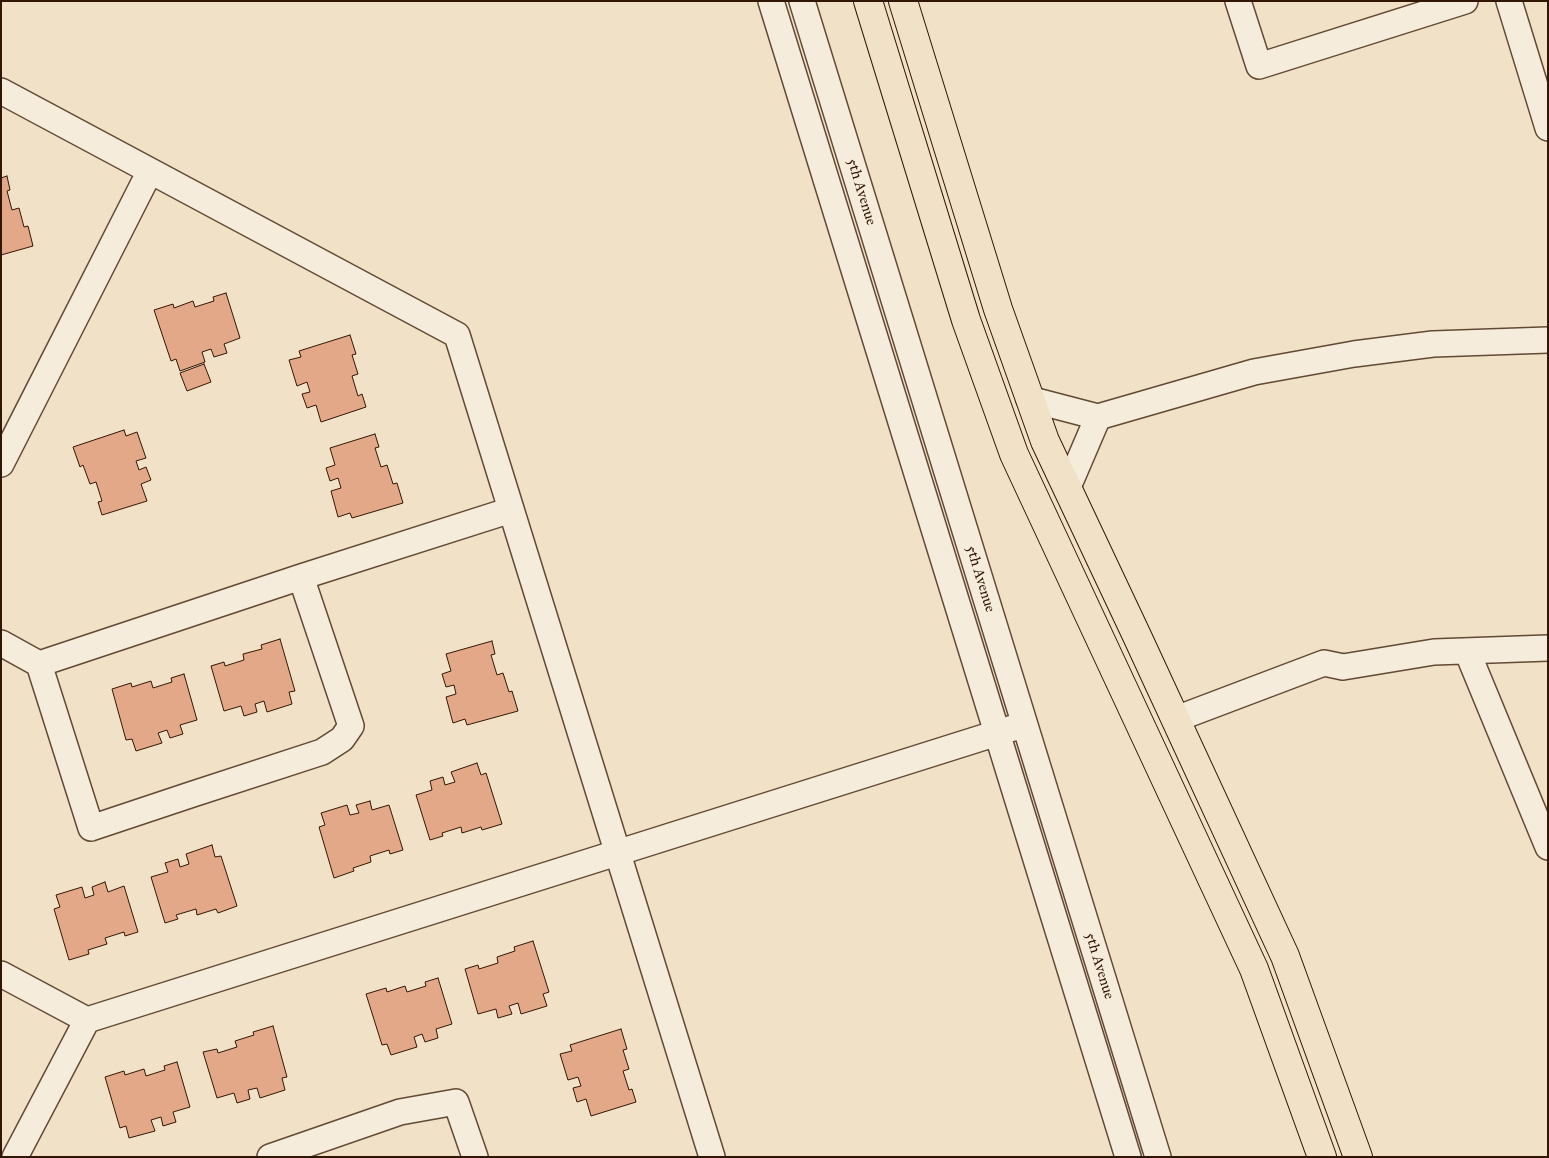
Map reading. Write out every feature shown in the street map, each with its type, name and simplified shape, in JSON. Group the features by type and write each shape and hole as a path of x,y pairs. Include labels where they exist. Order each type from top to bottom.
{"main road":[{"path":"868,1 966,320 1014,454 1254,969 1322,1157"},
{"path":"903,1 998,309 1045,441 1285,956 1358,1157"}],"street":[{"name":"5th Avenue","path":"771,1 1128,1157"},
{"name":"5th Avenue","path":"802,1 1158,1157"},
{"path":"1238,1 1259,66 1466,1"},
{"path":"1509,1 1548,128"},
{"path":"1,91 457,335 712,1157"},
{"path":"1,464 150,171"},
{"path":"1029,399 1098,417 1254,372 1354,354 1433,344 1548,340"},
{"path":"1068,487 1098,417"},
{"path":"39,664 511,510"},
{"path":"1,643 39,664 91,828 322,752 342,739 351,726 301,577"},
{"path":"1176,719 1324,663 1343,667 1434,652 1548,648"},
{"path":"1467,651 1548,847"},
{"path":"15,1157 87,1020 1025,724"},
{"path":"1,974 87,1020"},
{"path":"270,1157 400,1112 456,1102 475,1157"}],"building":[{"path":"7,176 10,190 7,191 12,210 19,208 24,227 28,226 33,246 1,255 1,178"},
{"path":"226,293 240,338 224,344 227,353 214,357 211,349 202,352 205,362 180,371 176,359 171,361 154,310 173,304 174,308 193,301 195,307 214,301 213,297"},
{"path":"350,335 356,354 352,355 358,374 352,376 358,396 362,394 366,407 321,422 316,405 307,408 302,394 310,392 307,382 297,386 289,360 301,357 299,351"},
{"path":"204,364 211,382 187,391 180,373"},
{"path":"124,430 126,436 137,432 146,458 136,461 139,470 146,467 151,480 141,484 147,501 102,515 98,502 102,501 96,482 90,484 83,465 80,467 73,447"},
{"path":"375,434 379,447 375,448 381,467 387,465 393,484 397,483 403,503 352,518 350,513 338,517 331,491 341,488 338,478 330,481 326,468 335,465 330,448"},
{"path":"280,639 295,691 289,692 292,704 267,712 264,701 255,704 257,712 244,716 241,706 224,711 211,666 224,662 225,666 244,660 243,654 262,649 261,645"},
{"path":"492,641 495,654 491,655 497,675 503,673 509,692 512,691 518,711 467,725 465,719 453,723 446,697 456,694 454,685 446,687 442,674 451,671 446,654"},
{"path":"184,674 197,720 180,725 183,734 170,738 167,730 158,733 162,743 136,751 132,739 126,740 112,689 131,683 132,687 151,681 153,688 172,682 171,678"},
{"path":"477,763 481,775 486,773 502,824 482,830 481,827 462,833 461,827 442,833 443,836 430,840 416,795 432,790 430,781 443,777 445,785 455,782 451,772"},
{"path":"370,801 372,810 389,805 403,850 390,854 389,850 370,856 371,862 353,868 354,871 334,878 319,827 325,825 321,813 347,805 350,815 359,813 356,805"},
{"path":"212,845 215,857 221,856 237,906 218,913 216,909 197,915 196,909 176,915 178,919 165,923 151,877 168,872 165,863 178,859 180,867 189,864 186,854"},
{"path":"105,882 108,892 124,886 138,932 125,936 124,932 105,938 107,944 88,950 89,954 69,960 54,909 60,907 56,895 82,887 85,898 94,895 92,887"},
{"path":"533,941 549,992 543,994 547,1006 521,1014 518,1003 509,1006 512,1014 498,1018 496,1009 478,1014 465,969 478,965 479,969 498,963 497,957 515,951 514,947"},
{"path":"438,978 452,1024 436,1029 438,1038 425,1042 422,1034 414,1037 417,1047 391,1055 387,1044 382,1045 366,994 386,988 387,992 405,986 407,992 426,986 425,982"},
{"path":"273,1026 287,1077 282,1078 285,1090 260,1098 257,1088 248,1090 250,1099 237,1103 234,1093 217,1098 203,1052 217,1049 218,1053 237,1047 235,1041 254,1035 253,1032"},
{"path":"621,1029 627,1049 623,1050 629,1069 623,1071 629,1090 632,1089 636,1102 591,1116 586,1099 577,1102 573,1088 581,1086 578,1077 568,1080 560,1054 572,1051 570,1045"},
{"path":"177,1062 190,1107 173,1112 176,1122 163,1126 161,1117 151,1120 155,1131 129,1138 126,1126 120,1128 105,1077 124,1071 125,1075 144,1069 146,1076 165,1070 164,1066"}]}
